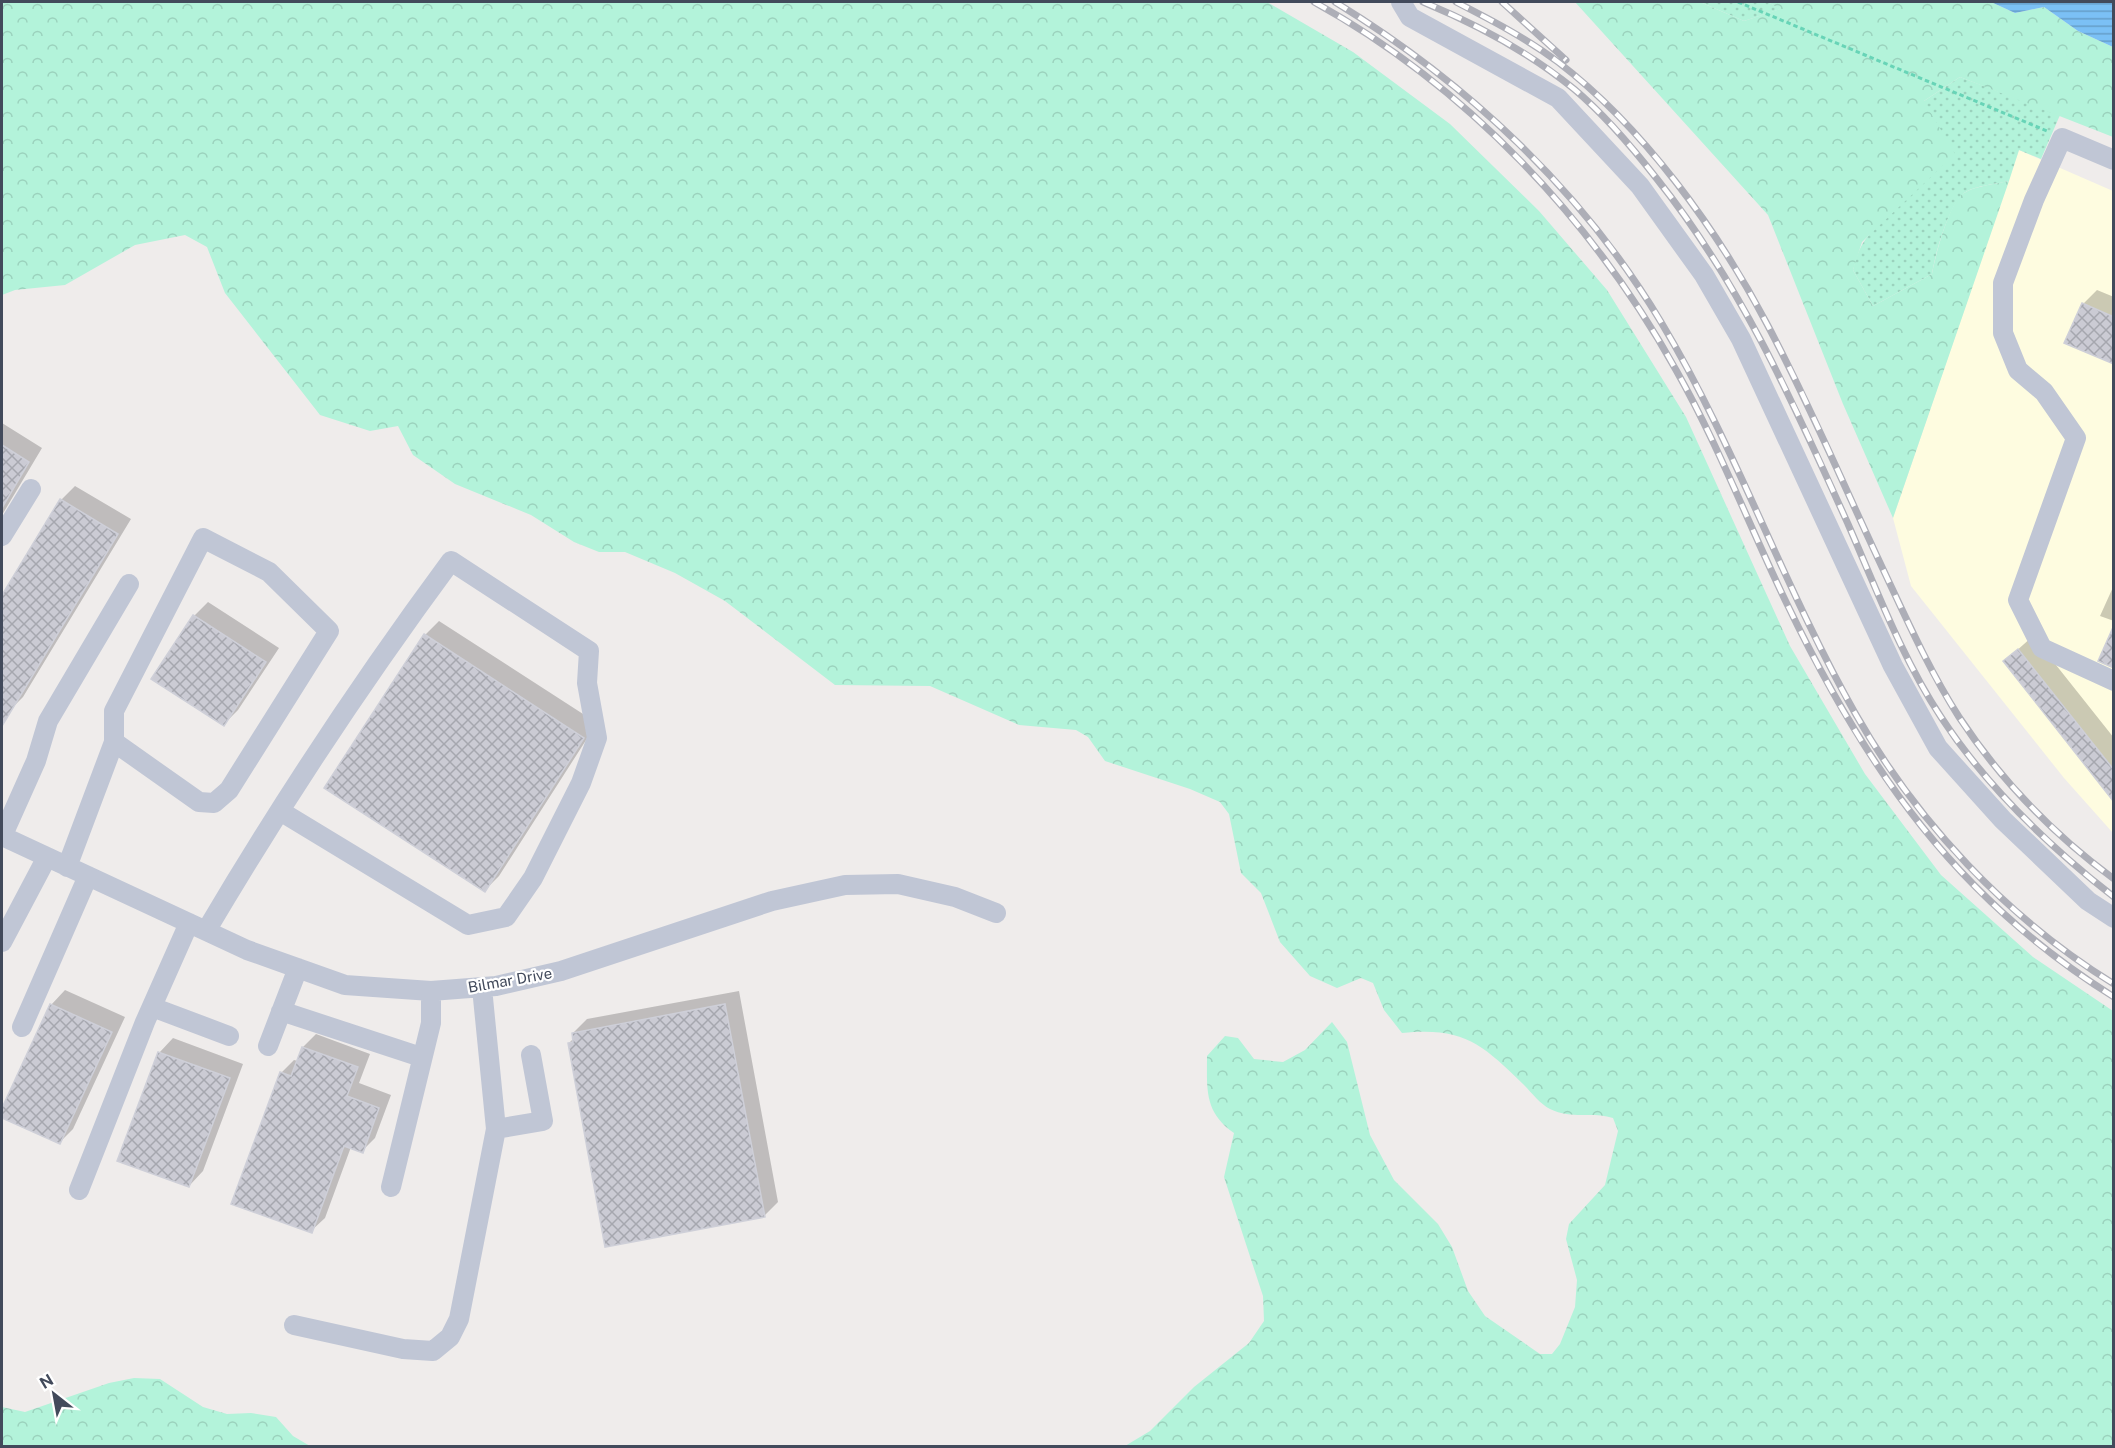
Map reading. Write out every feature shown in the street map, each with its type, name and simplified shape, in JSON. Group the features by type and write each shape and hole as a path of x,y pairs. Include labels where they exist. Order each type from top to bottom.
{"street":[{"path":"1401,2 1410,17 1558,98 1640,186 1704,275 1741,339 1893,666 1938,748 2003,820 2088,901 2114,918"},
{"path":"2114,160 2062,138 2034,200 2003,283 2003,333 2018,370 2044,392 2076,438 2019,600 2042,648 2114,681"},
{"path":"2,536 31,489"},
{"path":"67,867 114,742 114,711 203,538 269,572 329,631 230,790 214,803 199,802 114,742"},
{"path":"79,1190 152,1007 197,927 280,811 398,633 451,561 589,651 587,682 597,738 581,783 532,878 506,917 468,925 280,811"},
{"path":"2,837 36,761 48,721 129,584"},
{"name":"Bilmar Drive","path":"2,837 247,950 345,985 431,991 482,988 561,971 772,901 845,885 898,884 955,897 996,913"},
{"path":"2,942 47,857"},
{"path":"22,1027 88,876"},
{"path":"268,1046 298,968"},
{"path":"294,1325 403,1349 433,1351 450,1337 459,1319 496,1129 482,988"},
{"path":"391,1187 431,1023 431,991"},
{"path":"152,1007 229,1036"},
{"path":"281,1011 421,1057"},
{"path":"496,1129 543,1121 531,1055"}],"path":[{"path":"1738,2 2062,138"}],"shaded area":[{"path":"2019,150 2113,191 2113,833 2064,778 1911,586 1893,518"}],"green space":[{"path":"2,2 1267,2 1353,52 1450,124 1539,211 1607,290 1686,417 1790,646 1865,774 1941,875 2033,957 2113,1011 2113,1446 1125,1446 1150,1431 1194,1387 1249,1343 1264,1321 1263,1296 1224,1177 1234,1133 1217,1117 1209,1099 1207,1056 1225,1036 1238,1038 1254,1059 1283,1062 1305,1050 1332,1022 1347,1042 1370,1135 1394,1180 1438,1224 1452,1247 1468,1291 1485,1316 1540,1354 1552,1354 1560,1344 1575,1307 1577,1280 1566,1239 1569,1224 1605,1185 1618,1131 1613,1118 1566,1114 1550,1109 1495,1058 1470,1041 1441,1033 1402,1033 1384,1010 1373,983 1361,978 1337,988 1310,976 1280,942 1261,893 1241,873 1229,814 1220,802 1190,789 1105,761 1088,737 1076,730 1019,725 930,686 835,685 725,601 675,573 625,552 599,552 574,542 531,515 455,484 413,455 398,426 370,431 320,415 225,293 207,247 185,235 135,245 65,285 15,290 2,295"},
{"path":"1575,2 1700,2 1744,21 1780,9 1768,2 1991,2 2015,13 2044,7 2078,31 2113,47 2113,137 1960,77 1924,101 1955,154 1862,242 1853,270 1873,306 1932,274 1939,243 1958,198 1979,187 2009,181 1893,518 1843,404 1768,215"},
{"path":"1700,2 1768,2 1781,9 1744,21"},
{"path":"1960,77 2060,115 2041,159 2019,150 2009,181 1972,189 1957,201 1943,232 1932,274 1873,306 1853,270 1857,256 1869,235 1924,101"},
{"path":"134,1378 160,1379 203,1407 227,1414 251,1413 276,1417 293,1436 310,1446 2,1446 2,1407 25,1412 109,1383"}],"water":[{"path":"1991,2 2113,2 2113,47 2078,31 2044,7 2015,13"}],"building":[{"path":"2082,303 2114,317 2114,364 2064,343"},
{"path":"2,445 29,462 2,508"},
{"path":"60,499 118,534 2,726 2,595"},
{"path":"193,615 266,662 224,726 151,679"},
{"path":"2114,625 2114,668 2098,661"},
{"path":"424,634 584,738 485,892 324,788"},
{"path":"2018,649 2114,770 2114,802 2003,661"},
{"path":"50,1004 112,1032 60,1144 2,1118 2,1108"},
{"path":"725,1004 765,1217 605,1247 568,1043 573,1042 572,1033"},
{"path":"302,1047 358,1067 347,1096 379,1108 363,1153 344,1146 312,1233 231,1204 280,1072 291,1076"},
{"path":"158,1052 230,1078 189,1187 117,1161"}],"railway":[{"path":"1314,2 1370,36 1423,74 1473,116 1565,209 1643,314 1676,370 1706,428 1774,577 1818,666 1884,776 1922,826 1963,873 2008,918 2058,959 2114,997"},
{"path":"1335,2 1430,67 1475,104 1518,142 1595,228 1630,274 1688,369 1829,665 1880,753 1936,829 2001,898 2075,958 2114,984"},
{"path":"1423,2 1501,40 1557,76 1607,120 1657,179 1714,260 1763,345 1827,478 1890,622 1914,671 1941,717 1978,767 2020,814 2114,897"},
{"path":"1456,2 1521,37 1558,62 1619,117 1676,182 1725,252 1767,324 1812,414 1918,644 1959,717 1992,762 2029,805 2070,844 2114,879"},
{"path":"1502,2 1566,60"}]}
